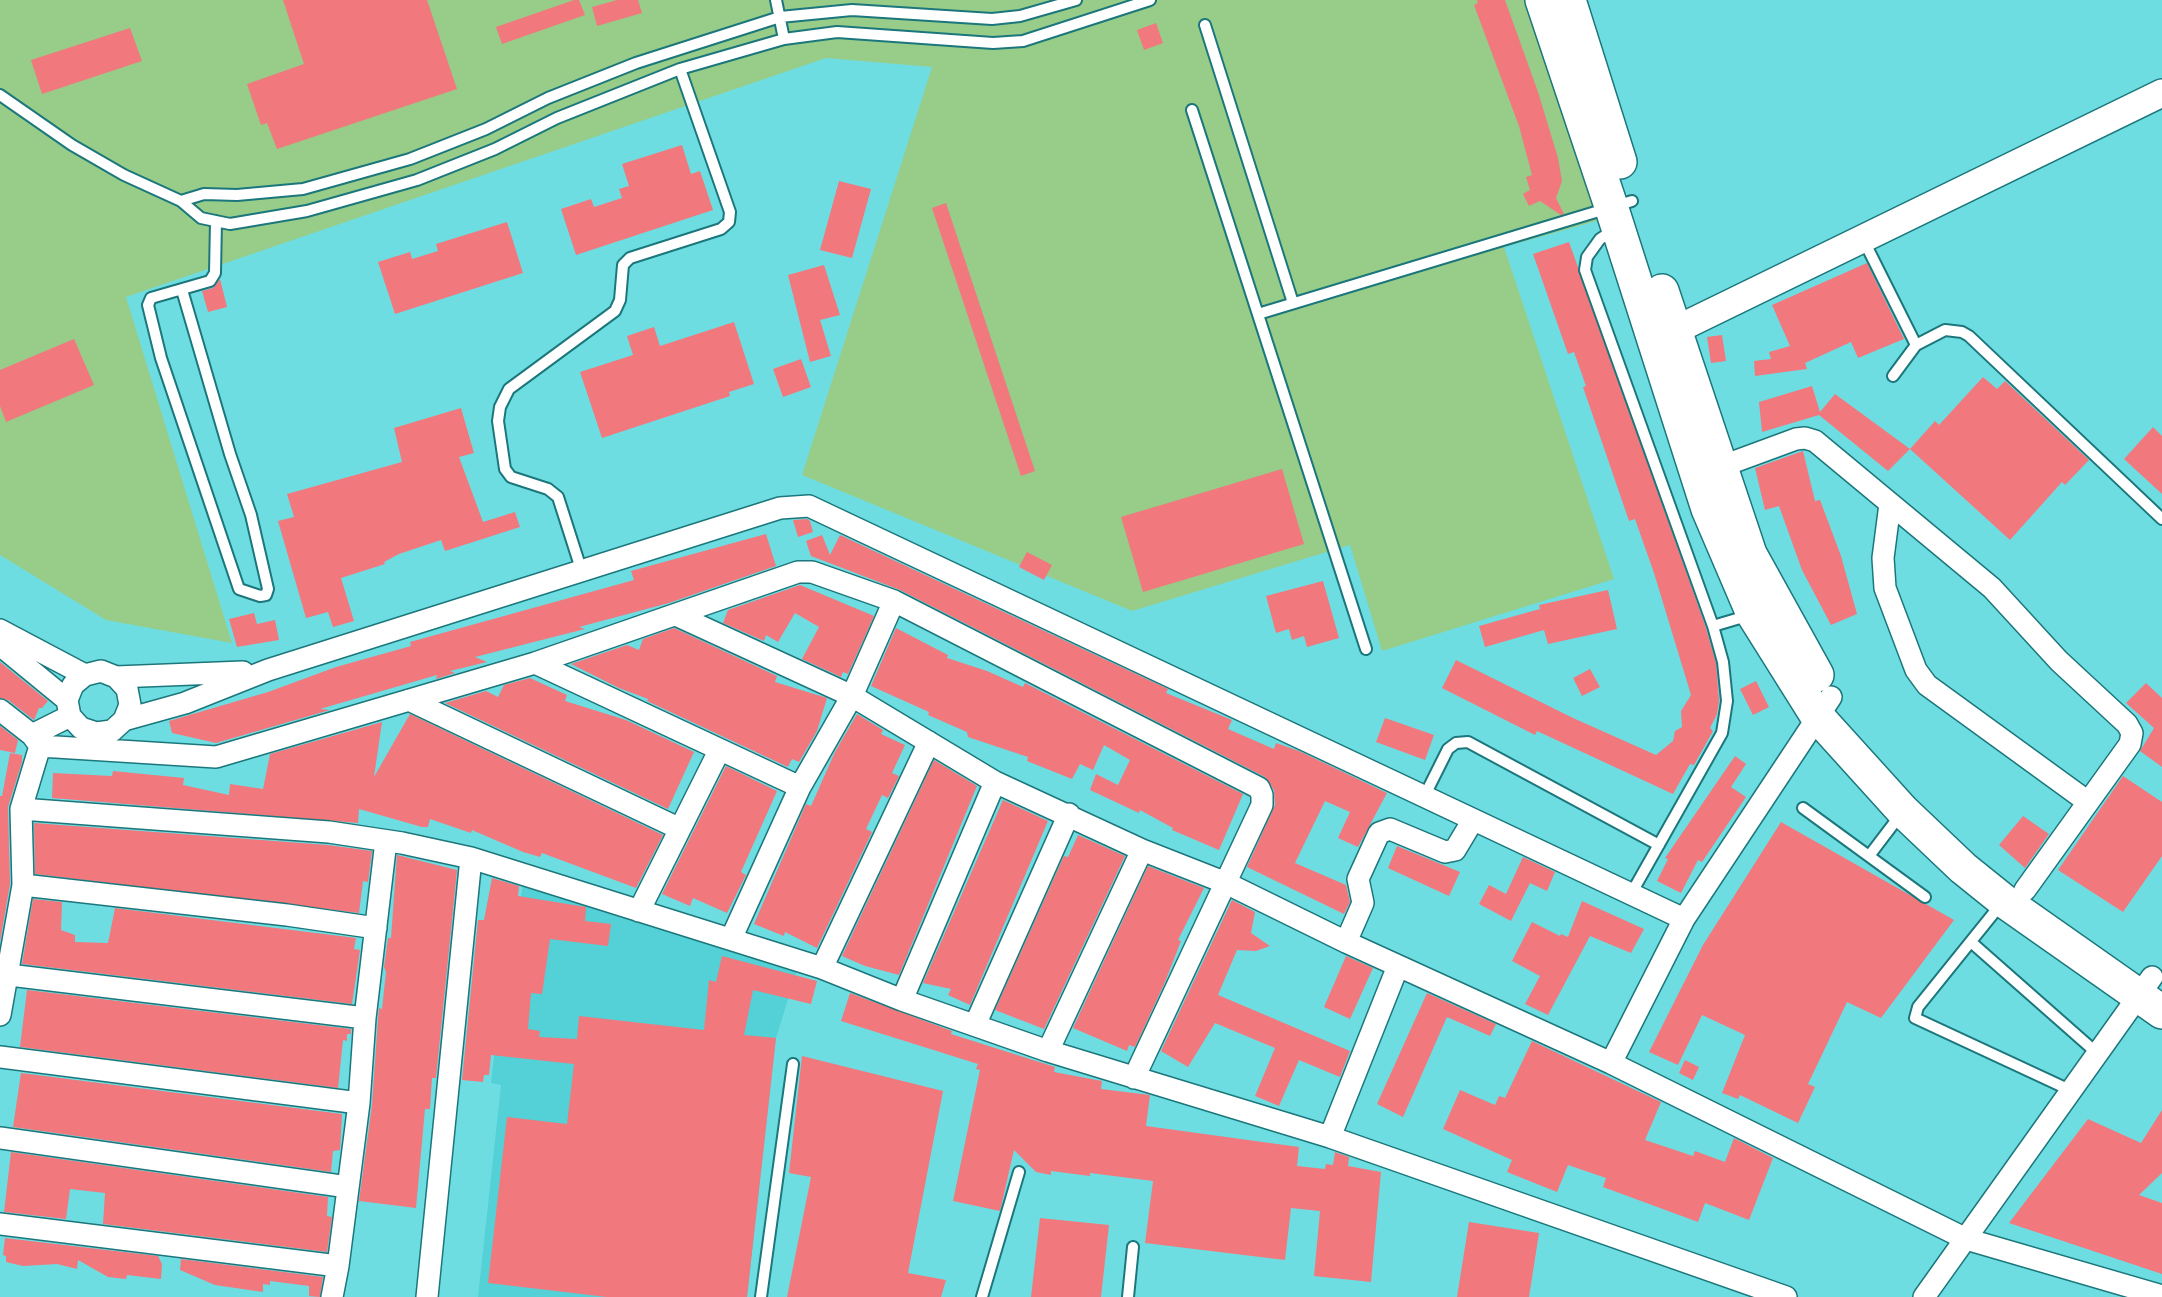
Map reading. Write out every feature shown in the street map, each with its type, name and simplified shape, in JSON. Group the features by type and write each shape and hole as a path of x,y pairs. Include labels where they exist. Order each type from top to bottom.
{"highway":[{"path":"1542,0 1621,212 1664,336 1720,467 1750,554 1804,656 1824,707 1872,748 2014,895"},
{"path":"1569,0 1621,212"},
{"path":"1664,336 1708,509 1753,614 1903,811 1963,868 2014,895 2154,992"}],"street":[{"path":"1664,336 2162,93"},
{"path":"1720,467 1805,438 1815,441 1992,588 2059,661 2127,724 2132,734 2130,744 2088,802 2014,895"},
{"path":"1890,504 1883,558 1883,580 1916,670 1928,685 2088,802"},
{"path":"96,734 112,730 124,720 185,703 268,670 780,508 808,506 1684,919"},
{"path":"0,711 36,741 134,753 216,757 535,663 805,571 894,602 1259,788 1262,805 1134,1078"},
{"path":"731,939 800,787 852,696 894,602"},
{"path":"676,615 852,696 995,782 1142,850 1226,883 1346,942 1611,1063 1966,1239 2162,1296"},
{"path":"0,630 85,675"},
{"path":"0,645 69,708 81,728 96,734 108,743 134,753"},
{"path":"535,663 800,787"},
{"path":"0,1015 3,974 22,885 21,809 36,741 69,708 73,685 85,675 101,671 116,677 216,675 268,670"},
{"path":"116,677 127,689 130,705 124,720"},
{"path":"409,700 678,828"},
{"path":"1611,1063 1684,919 1824,707"},
{"path":"822,968 929,742"},
{"path":"639,910 678,828 719,751"},
{"path":"902,1000 995,782"},
{"path":"21,809 329,832 471,858 822,968 902,1000 1048,1051 1330,1137 1786,1297"},
{"path":"975,1025 1068,814"},
{"path":"1346,942 1363,903 1358,879 1379,833 1390,829 1445,852 1455,850 1473,820"},
{"path":"332,1297 359,1103 365,1018 386,841"},
{"path":"1048,1051 1142,850"},
{"path":"427,1297 471,858"},
{"path":"22,885 242,909 376,928"},
{"path":"1330,1137 1398,966"},
{"path":"3,974 365,1018"},
{"path":"1924,1297 2098,1054 2154,992"},
{"path":"0,1057 359,1103"},
{"path":"0,1138 348,1187"},
{"path":"0,1224 338,1266"}],"lane":[{"path":"776,0 784,39"},
{"path":"181,201 204,194 237,195 303,189 410,159 486,129 548,98 636,63 780,17 852,9 992,19 1020,16 1076,0"},
{"path":"0,95 72,145 124,175 181,201 201,218 230,224 307,211 417,180 495,149 557,118 680,69 784,39 837,32 993,43 1023,41 1150,0"},
{"path":"1205,25 1293,303"},
{"path":"582,572 558,498 548,489 511,477 505,470 498,422 500,407 509,388 615,311 620,300 623,265 630,258 721,229 729,222 730,212 680,69"},
{"path":"1192,110 1366,649"},
{"path":"1258,314 1621,212"},
{"path":"1621,212 1587,257 1585,270 1713,626 1723,662 1727,701 1722,733 1631,894"},
{"path":"182,290 230,454 251,515 268,588 266,595 260,596 239,589 153,326 148,301 182,290 210,281 215,273 216,221"},
{"path":"1863,239 1916,345"},
{"path":"1893,376 1916,345 1945,330 1962,332 1969,336 2162,519"},
{"path":"1713,626 1753,614"},
{"path":"1424,797 1448,749 1456,743 1468,742 1659,845"},
{"path":"1803,808 1926,897"},
{"path":"1869,856 1903,811"},
{"path":"2014,895 1971,942 1918,1007 1915,1018 2072,1091"},
{"path":"1971,942 2098,1054"},
{"path":"761,1297 794,1064"},
{"path":"982,1297 1019,1172"},
{"path":"1128,1297 1133,1247"}],"shaded area":[{"path":"523,883 798,967 776,1038 747,1297 478,1297 501,1085 491,1083 509,918 518,919"}],"green space":[{"path":"0,0 1529,0 1600,220 1504,247 1614,579 1382,651 1350,545 1132,611 802,475 932,67 826,58 126,297 232,643 106,620 0,555"}],"building":[{"path":"283,0 427,0 457,89 277,149 267,123 261,125 247,84 304,64"},
{"path":"579,0 585,15 502,44 496,27"},
{"path":"617,0 638,0 642,13 597,26 592,7"},
{"path":"1477,0 1505,0 1538,92 1558,158 1562,181 1556,198 1564,214 1561,215 1540,201 1529,206 1523,194 1530,190 1526,177 1532,175 1519,126 1474,5 1478,3"},
{"path":"1156,23 1163,43 1144,50 1137,30"},
{"path":"130,28 142,61 42,94 31,60"},
{"path":"682,145 691,174 700,171 713,210 576,255 561,209 591,199 594,207 622,198 619,189 629,186 622,164"},
{"path":"839,181 871,189 852,258 820,250"},
{"path":"946,203 1035,471 1021,476 932,208"},
{"path":"507,222 523,273 395,314 378,262 410,252 412,259 438,251 436,244"},
{"path":"1569,242 1705,625 1716,663 1719,701 1717,714 1710,728 1713,731 1694,765 1690,764 1673,794 1537,731 1535,735 1442,688 1456,660 1573,718 1656,755 1673,741 1675,731 1682,727 1681,711 1691,695 1654,573 1635,519 1629,521 1583,387 1586,386 1574,352 1568,354 1533,254"},
{"path":"1867,263 1904,339 1858,358 1851,342 1805,363 1807,369 1755,376 1754,361 1771,359 1769,352 1790,346 1772,305"},
{"path":"824,265 840,315 820,320 831,356 810,362 788,275"},
{"path":"220,279 227,307 208,312 202,291 213,288"},
{"path":"734,322 754,384 729,392 730,396 602,438 580,372 633,355 627,336 654,327 660,346"},
{"path":"1722,335 1726,361 1711,363 1707,337"},
{"path":"74,339 94,385 6,422 0,406 0,370"},
{"path":"801,359 811,387 783,397 773,369"},
{"path":"1983,377 1997,389 2005,381 2089,460 2065,485 2062,482 2010,540 1910,449 1935,421 1939,425"},
{"path":"1812,386 1820,412 1835,394 1910,449 1888,471 1819,415 1762,432 1759,402"},
{"path":"461,408 474,453 459,457 483,522 515,512 520,527 445,551 441,540 399,554 384,562 385,564 341,578 354,621 333,627 328,612 306,618 278,521 294,517 287,494 402,462 394,428"},
{"path":"2153,427 2162,436 2162,494 2124,459"},
{"path":"1803,451 1815,501 1820,500 1841,556 1857,614 1831,625 1802,570 1779,506 1765,510 1755,468"},
{"path":"1282,469 1304,544 1143,592 1121,517"},
{"path":"807,519 810,521 813,532 798,537 793,520"},
{"path":"766,534 776,566 669,603 579,627 585,629 475,657 487,662 450,671 455,673 436,679 437,675 320,709 330,710 216,743 172,733 169,721 268,692 336,667 411,646 410,642 634,580 631,571"},
{"path":"822,535 830,555 840,535 1168,689 1166,693 1232,720 1228,729 1274,749 1276,743 1299,751 1387,793 1358,847 1338,838 1350,812 1325,801 1295,863 1346,885 1350,902 1344,914 1247,867 1275,805 1274,790 1265,777 900,590 811,556 806,541"},
{"path":"1027,552 1052,565 1044,580 1019,567"},
{"path":"1323,581 1339,638 1307,647 1304,636 1292,640 1289,629 1276,633 1266,596"},
{"path":"800,585 874,616 848,674 843,672 841,677 802,659 819,627 795,613 778,642 766,635 764,641 723,623 728,610"},
{"path":"1608,590 1617,629 1548,644 1544,630 1485,647 1479,626 1540,609 1539,605"},
{"path":"254,613 257,624 275,620 279,640 237,647 229,619"},
{"path":"674,628 777,676 775,682 827,698 817,731 799,762 792,759 788,767 571,664 627,645 639,650 643,639"},
{"path":"896,628 948,655 947,658 987,671 1023,687 1025,683 1243,794 1219,850 1172,830 1173,828 1140,810 1139,813 1090,790 1096,774 1118,785 1130,760 1104,745 1093,770 1080,764 1072,779 1027,761 1028,757 968,737 967,732 928,715 929,712 871,686"},
{"path":"0,662 48,701 42,708 39,708 34,720 8,700 0,698"},
{"path":"1590,669 1600,687 1582,696 1573,678"},
{"path":"530,678 567,695 565,701 626,720 694,752 668,809 445,703 486,691 498,697 504,685"},
{"path":"1756,681 1769,707 1753,715 1740,689"},
{"path":"2146,683 2162,698 2162,767 2140,751 2154,728 2126,703"},
{"path":"410,714 663,835 636,888 542,853 540,857 523,852 472,830 471,833 430,819 428,827 422,827 359,809 358,823 52,798 53,773 112,776 113,771 184,778 183,785 229,795 230,784 263,789 270,754 382,722 374,777"},
{"path":"857,714 883,730 881,734 905,745 892,773 899,776 888,798 882,795 866,829 872,832 817,948 785,932 784,936 754,924 806,804 811,806 835,752"},
{"path":"1385,718 1434,735 1425,760 1376,742"},
{"path":"0,726 18,740 15,753 0,750"},
{"path":"10,753 22,755 22,762 8,807 10,884 0,942 0,796 2,796"},
{"path":"1735,756 1746,764 1731,787 1746,797 1702,862 1698,860 1681,893 1657,881 1668,859 1665,858"},
{"path":"934,760 977,786 899,975 865,966 842,956"},
{"path":"726,766 777,791 741,872 746,875 727,913 693,898 690,906 662,894"},
{"path":"2123,776 2162,802 2162,856 2123,912 2058,870"},
{"path":"1003,800 1048,821 970,1005 948,995 951,989 923,983"},
{"path":"2023,816 2049,834 2025,868 1999,845"},
{"path":"1781,822 1954,920 1881,1018 1847,1002 1808,1084 1815,1087 1798,1123 1740,1095 1738,1099 1722,1093 1745,1035 1702,1015 1678,1065 1649,1052 1703,945"},
{"path":"34,823 328,845 372,851 368,882 363,881 359,913 35,874"},
{"path":"1078,835 1125,856 1044,1029 995,1010 1064,856 1068,857"},
{"path":"1397,846 1460,872 1449,896 1388,868"},
{"path":"397,855 457,870 436,1078 432,1078 430,1109 425,1109 416,1208 359,1201 372,1105 379,1008 382,1009 386,972 384,967 388,938 391,938"},
{"path":"1523,857 1555,872 1547,891 1530,883 1511,921 1479,904 1489,885 1506,894"},
{"path":"1148,866 1204,888 1178,940 1181,941 1165,982 1135,1047 1129,1045 1127,1051 1073,1028"},
{"path":"492,878 519,886 518,896 586,907 585,921 611,924 608,946 550,939 542,994 531,993 528,1029 540,1031 539,1037 577,1039 579,1016 704,1030 709,980 716,982 722,956 817,981 811,1004 753,990 744,1035 776,1038 747,1297 607,1297 488,1283 507,1117 567,1124 574,1064 491,1055 489,1075 484,1075 483,1082 462,1080 478,920 484,920"},
{"path":"33,899 62,902 61,930 75,935 75,942 108,943 115,908 356,938 354,949 360,950 352,1004 22,964"},
{"path":"1232,900 1255,912 1251,933 1270,946 1256,951 1237,950 1218,995 1350,1051 1340,1077 1299,1060 1279,1106 1255,1096 1275,1048 1215,1023 1188,1067 1161,1051"},
{"path":"1582,901 1644,929 1631,953 1590,936 1548,1015 1525,1004 1540,976 1512,961 1532,922 1560,936 1561,934 1568,937"},
{"path":"1346,956 1373,968 1350,1019 1324,1007"},
{"path":"27,990 351,1029 351,1034 347,1034 347,1041 343,1040 338,1088 20,1047"},
{"path":"850,993 952,1031 951,1034 1055,1067 1054,1072 1102,1081 1101,1089 1150,1095 1146,1126 1299,1147 1297,1166 1325,1169 1326,1164 1333,1165 1335,1152 1349,1157 1348,1166 1381,1172 1371,1282 1314,1276 1320,1211 1291,1208 1285,1260 1145,1243 1153,1181 1090,1173 1090,1176 1051,1171 1051,1175 1036,1172 1014,1150 1000,1211 953,1201 980,1070 976,1069 978,1064 841,1021"},
{"path":"1427,993 1496,1024 1490,1036 1447,1017 1403,1117 1377,1104"},
{"path":"1532,1041 1661,1102 1645,1140 1693,1156 1695,1151 1725,1162 1734,1138 1773,1158 1749,1220 1705,1203 1698,1222 1603,1187 1606,1178 1568,1165 1557,1192 1507,1172 1512,1160 1443,1129 1460,1090 1495,1105 1499,1096 1505,1098"},
{"path":"802,1056 943,1091 908,1273 946,1280 941,1297 787,1297 811,1177 789,1173"},
{"path":"1685,1060 1699,1067 1693,1080 1679,1073"},
{"path":"21,1073 342,1114 340,1150 333,1151 331,1172 13,1127"},
{"path":"2162,1110 2162,1173 2139,1195 2162,1203 2162,1274 2009,1223 2088,1119 2141,1143"},
{"path":"11,1152 328,1197 327,1216 332,1217 327,1252 103,1224 105,1193 70,1189 66,1219 4,1212"},
{"path":"1040,1218 1109,1225 1101,1297 1031,1297"},
{"path":"1469,1222 1539,1233 1529,1297 1457,1297"},
{"path":"5,1238 158,1256 162,1264 161,1279 127,1275 126,1279 108,1277 78,1260 77,1269 57,1264 23,1266 6,1262 6,1256 3,1255"},
{"path":"181,1259 323,1277 320,1297 309,1296 309,1286 270,1281 270,1285 263,1284 263,1292 215,1285 180,1270"}]}
